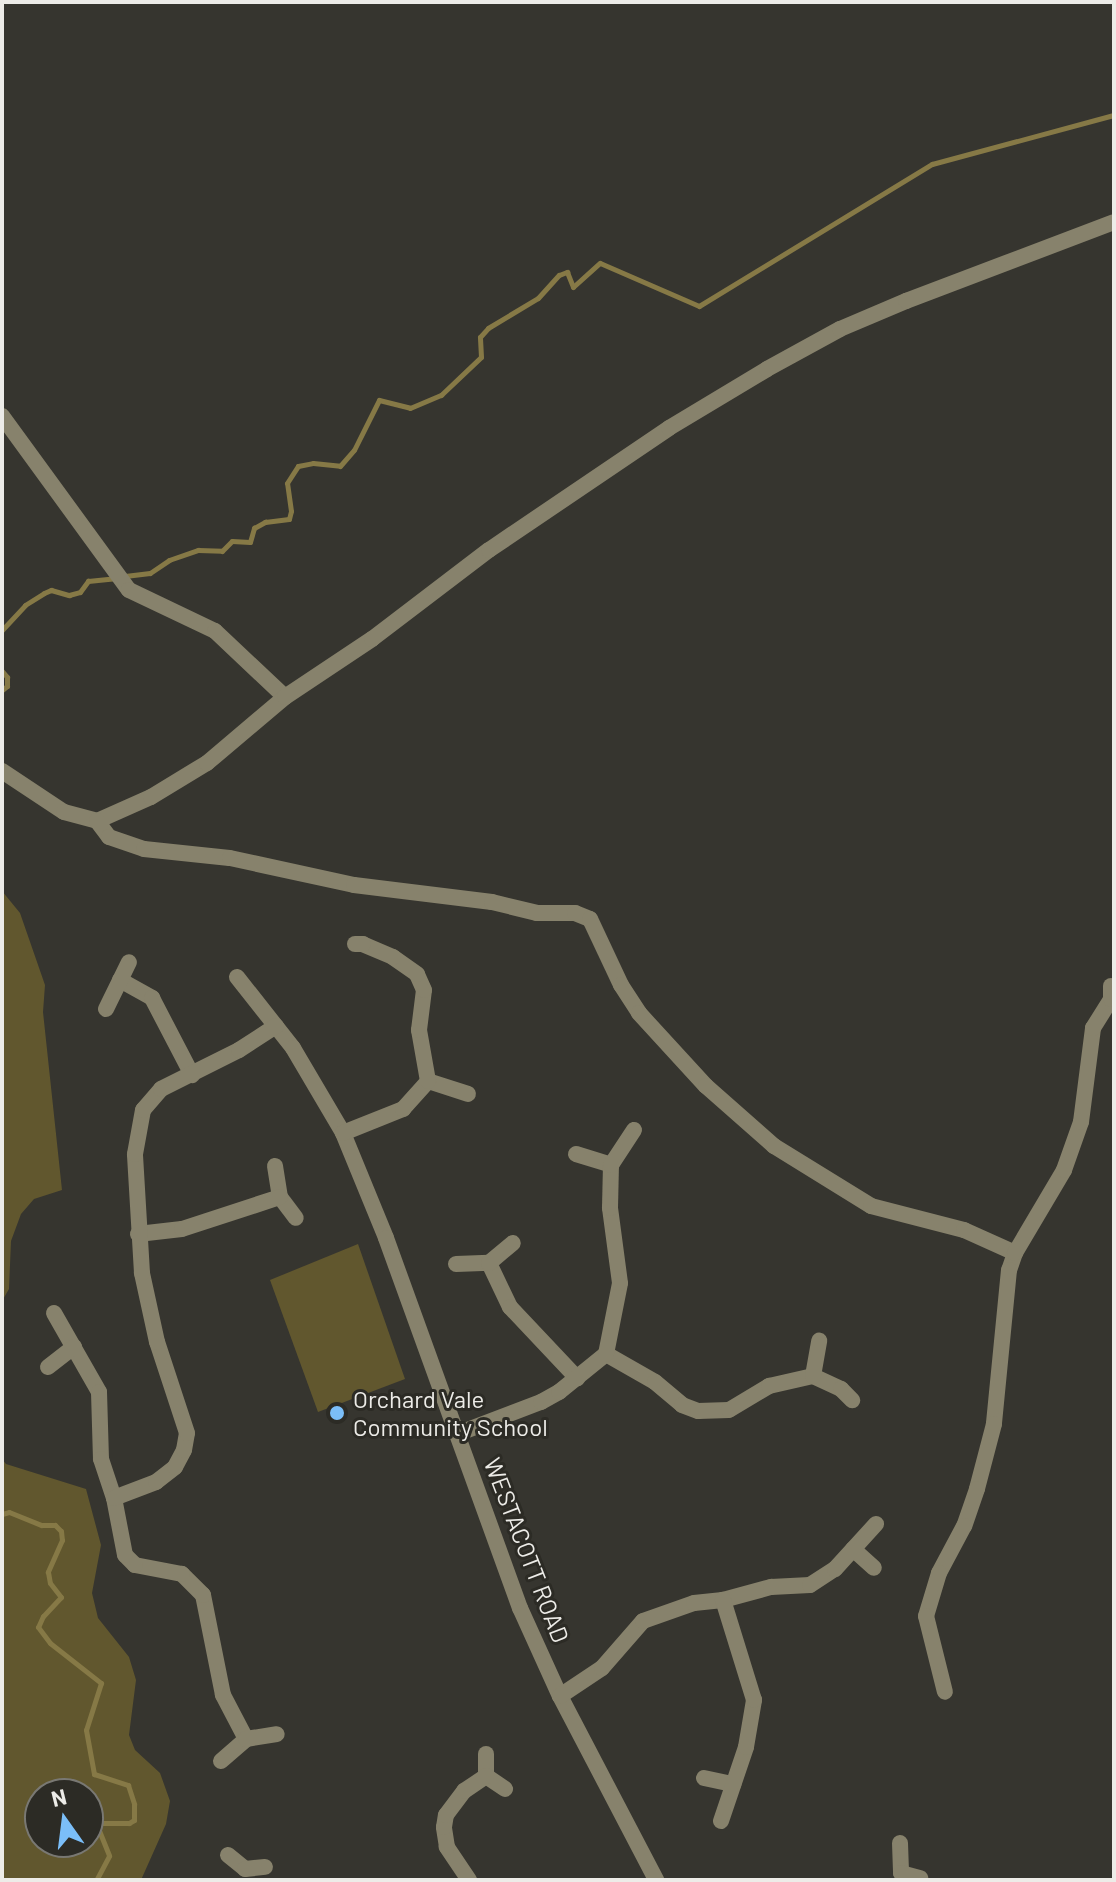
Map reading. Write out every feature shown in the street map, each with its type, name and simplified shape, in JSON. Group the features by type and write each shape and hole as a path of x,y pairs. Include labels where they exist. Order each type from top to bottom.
{"street":[{"path":"97,821 151,797 207,763 285,697 372,639 502,541 669,428 767,369 840,329 906,301 1114,222"},
{"path":"2,416 129,590 215,631 285,697"},
{"path":"2,771 64,812 97,821 109,837 144,849 230,858 354,885 492,902 537,913 575,913 590,919 621,985 639,1013 706,1086 774,1146 871,1206 964,1230 1015,1253"},
{"path":"355,944 363,944 393,957 417,974 424,990 419,1030 428,1081"},
{"path":"106,1009 129,962"},
{"name":"WESTACOTT ROAD","path":"237,977 317,1085 343,1133 386,1238 520,1608 560,1696 656,1880"},
{"path":"120,980 152,998 192,1075"},
{"path":"945,1692 926,1616 939,1573 973,1502 994,1424 1009,1270 1015,1253 1064,1170 1081,1122 1093,1028 1111,999 1111,986"},
{"path":"114,1498 156,1482 175,1467 184,1450 187,1433 157,1342 142,1273 135,1154 143,1110 161,1089 192,1075 276,1026"},
{"path":"428,1081 468,1094"},
{"path":"343,1133 403,1109 428,1081"},
{"path":"457,1434 541,1402 606,1354 620,1283 610,1208 611,1165 634,1130"},
{"path":"576,1154 611,1165"},
{"path":"275,1166 280,1197 296,1218"},
{"path":"138,1234 182,1229 280,1197"},
{"path":"456,1264 489,1263 513,1243"},
{"path":"489,1263 510,1307 577,1378"},
{"path":"54,1313 99,1392 101,1459 114,1498 125,1555 135,1565 182,1574 203,1595 223,1695 246,1739"},
{"path":"813,1376 819,1341"},
{"path":"48,1367 74,1347"},
{"path":"606,1354 655,1382 682,1405 698,1411 729,1410 769,1386 813,1376 841,1389 852,1400"},
{"path":"560,1696 602,1668 643,1621 694,1603 723,1600 771,1587 810,1585 824,1579 876,1524"},
{"path":"853,1549 874,1568"},
{"path":"721,1821 753,1719 754,1700 723,1600"},
{"path":"221,1761 246,1739 277,1734"},
{"path":"486,1754 486,1776"},
{"path":"486,1776 505,1789"},
{"path":"469,1880 447,1847 444,1827 446,1815 464,1791 486,1776"},
{"path":"704,1778 733,1784"},
{"path":"900,1843 897,1876 920,1878"},
{"path":"228,1855 242,1875 265,1867"}],"shaded area":[{"path":"2,891 20,913 45,985 43,1012 62,1190 34,1199 21,1214 11,1241 9,1289 2,1301"},
{"path":"358,1244 405,1379 318,1412 270,1280"},
{"path":"2,1459 6,1464 86,1489 101,1545 92,1593 98,1618 129,1657 136,1680 129,1735 135,1750 160,1773 170,1801 166,1824 141,1880 2,1880"}],"waterway":[{"path":"125,576 150,573 169,560 198,550 222,551 232,541 250,542 254,528 265,522 289,519 291,511 287,483 298,466 313,463 340,466 354,450 379,400 410,408 441,395 481,357 480,337 488,328 538,298 559,275 567,272 573,287 600,263 699,306 932,164 1114,115"},
{"path":"2,630 25,605 44,593 51,590 69,595 80,592 88,581 115,578"},
{"path":"2,671 7,677 7,686 2,690"},
{"path":"2,1514 9,1512 42,1525 55,1525 61,1531 62,1540 48,1572 50,1583 61,1597 43,1616 38,1627 50,1643 101,1683 86,1730 94,1774 128,1785 134,1804 134,1820 129,1823 96,1823 109,1856 96,1880"}],"place":[{"name":"Orchard Vale Community School","path":"337,1413"}]}
